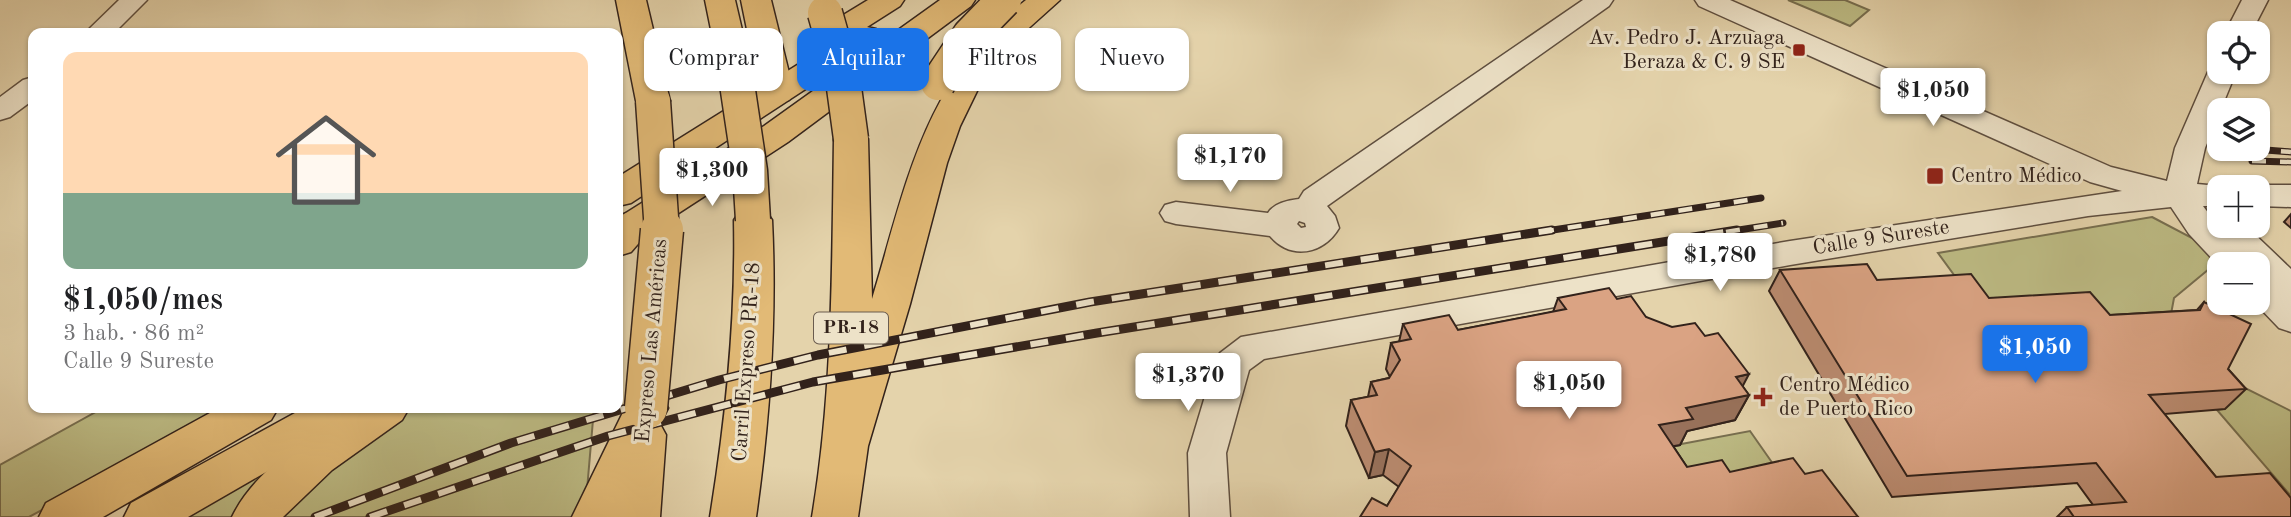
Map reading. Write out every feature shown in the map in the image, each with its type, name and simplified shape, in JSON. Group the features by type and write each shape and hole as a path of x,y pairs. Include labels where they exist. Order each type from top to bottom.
{"main road":[{"name":"Expreso Las Américas","path":"631,0 653,101 663,224 636,517"},
{"name":"Carril Expreso PR-18","path":"720,0 734,64 750,171 753,220 754,332 745,441 733,517"},
{"path":"756,0 762,28"},
{"path":"783,76 804,54 889,0"},
{"path":"783,80 919,0"},
{"path":"776,134 960,0"},
{"path":"884,326 907,171 938,83 970,35 1004,0"},
{"path":"623,223 1010,0"},
{"path":"846,446 884,326 932,150 954,100 965,79 988,51 1019,18 1045,0"},
{"name":"PR-18","path":"830,4 851,139 852,298 846,446 835,517"},
{"path":"623,223 680,155 767,91"},
{"path":"595,517 646,408"},
{"path":"62,517 247,413"},
{"path":"147,517 332,413"},
{"path":"255,517 276,489 310,460 380,413"}],"street":[{"path":"103,28 134,0"},
{"path":"1176,213 1280,226 1291,237 1315,237 1321,233 1322,222 1308,211 1315,199 1600,0"},
{"path":"1708,0 2101,175 2179,195 2200,226 2225,252"},
{"path":"1750,0 2112,159 2207,212"},
{"path":"2244,21 2255,0"},
{"path":"2179,195 2190,148 2217,84"},
{"path":"0,111 28,90"},
{"name":"Calle 9 Sureste","path":"1210,517 1207,453 1233,363 1254,347 1790,253 2088,205 2179,195 2207,195"},
{"path":"2270,196 2291,196"},
{"path":"2239,238 2291,289"},
{"path":"2270,297 2291,319"}],"shaded area":[{"path":"1788,0 1845,0 1869,10 1850,26"},
{"path":"2152,217 2194,239 2207,253 2207,271 2174,298 2171,314 2181,331 1976,305 1938,253"},
{"path":"2221,376 2291,411 2291,496 2217,410 2224,409"},
{"path":"94,413 221,413 29,517 0,517 0,465"},
{"path":"390,413 594,413 587,490 580,517 265,517 327,456"},
{"path":"1750,431 1778,471 1682,491 1655,449"},
{"path":"295,448 233,517 176,517"}],"building":[{"path":"1867,264 1877,280 1971,274 1989,298 2090,292 2110,315 2200,310 2204,302 2207,303 2207,315 2232,315 2251,324 2228,369 2246,389 2149,395 2216,477 2270,473 2291,498 2291,517 2074,517 2067,507 2126,502 2096,463 1907,476 1780,270"},
{"path":"1609,288 1617,299 1631,296 1646,317 1672,327 1695,323 1705,336 1718,333 1749,374 1736,377 1749,395 1686,408 1693,419 1659,425 1687,467 1722,460 1730,472 1793,458 1805,474 1822,470 1858,517 1360,517 1372,498 1387,506 1411,466 1389,449 1375,452 1351,400 1377,395 1371,382 1389,378 1400,360 1391,343 1411,339 1403,324 1449,315 1458,330 1566,309 1558,298"}],"railway":[{"path":"2270,150 2291,152"},
{"path":"2252,161 2291,162"},
{"path":"1540,232 1761,198"},
{"path":"1726,232 1783,223"},
{"path":"623,409 719,380 818,355 1090,302 1552,230"},
{"path":"370,517 608,436 813,382 1097,333 1737,230"},
{"path":"315,517 511,443 610,413"}],"place":[{"name":"Av. Pedro J. Arzuaga Beraza & C. 9 SE","path":"1799,50"},
{"name":"Centro Médico","path":"1935,176"},
{"name":"Centro Médico de Puerto Rico","path":"1763,397"}]}
